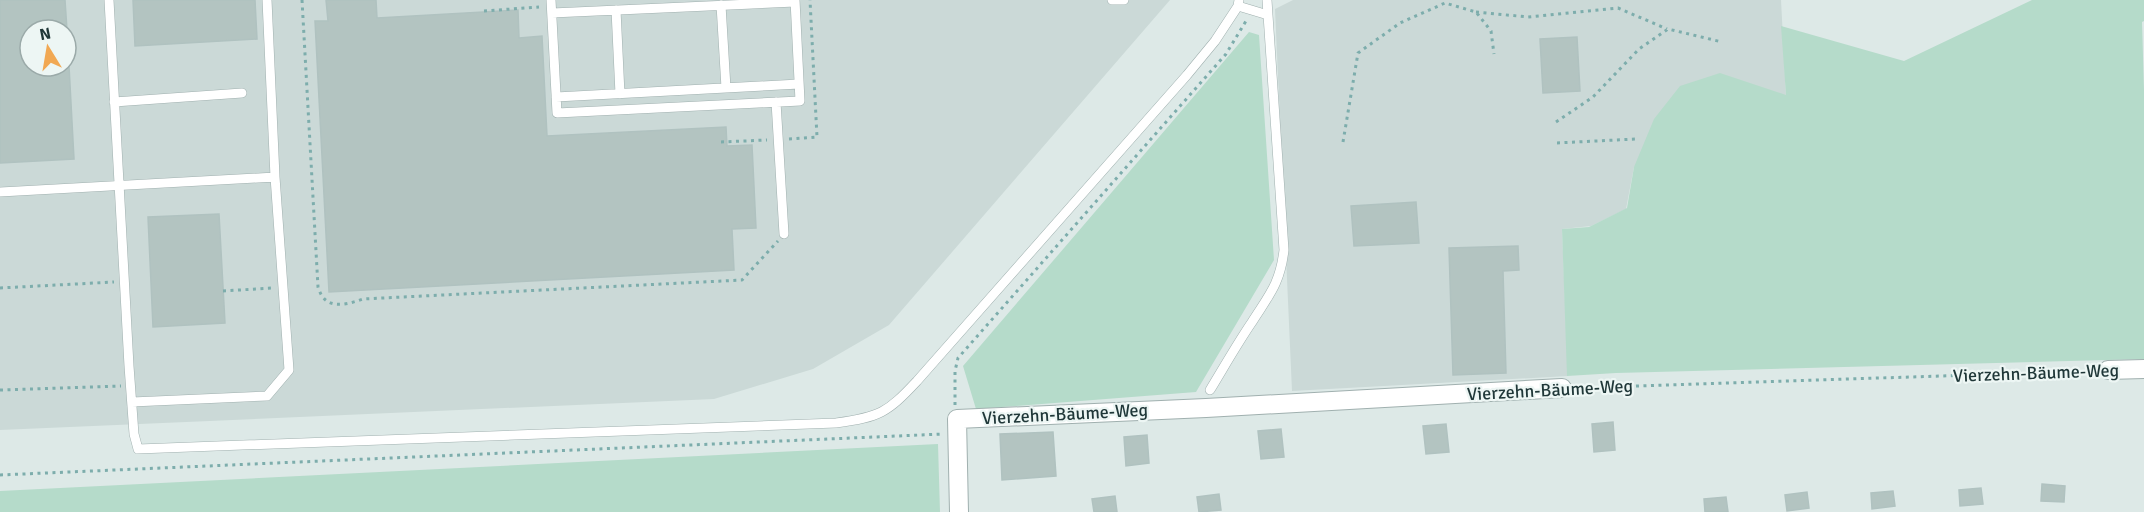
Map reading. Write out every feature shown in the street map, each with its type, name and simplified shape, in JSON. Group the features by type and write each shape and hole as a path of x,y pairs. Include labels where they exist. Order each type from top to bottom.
{"street":[{"name":"Vierzehn-Bäume-Weg","path":"2108,370 2144,369"},
{"name":"Vierzehn-Bäume-Weg","path":"957,426 1206,408 1562,388"},
{"path":"957,426 959,512"}],"lane":[{"path":"109,0 124,282 134,434 138,449 836,423 864,419 884,412 917,381 1187,75 1215,41 1239,3 1268,15"},
{"path":"132,402 267,396 289,370 275,177 267,0"},
{"path":"1112,0 1124,0"},
{"path":"1210,390 1272,293 1281,271 1284,250 1267,0"},
{"path":"795,1 800,101 557,113 552,7 616,10 668,4 721,6 795,1"},
{"path":"721,6 726,88"},
{"path":"616,10 620,94"},
{"path":"556,97 799,84"},
{"path":"114,102 242,93"},
{"path":"776,102 784,234"},
{"path":"0,192 275,177"}],"path":[{"path":"302,0 318,287 321,296 329,303 347,305 363,299 742,280 784,234"},
{"path":"1343,142 1358,53 1400,23 1445,3 1476,12 1528,17 1618,8 1668,29 1722,42"},
{"path":"484,11 552,7"},
{"path":"0,475 957,426 955,371 958,358 1226,54 1252,10"},
{"path":"1476,12 1491,31 1494,54"},
{"path":"1556,122 1593,97 1639,49 1668,29"},
{"path":"1557,143 1636,139"},
{"path":"0,288 124,282"},
{"path":"223,291 283,288"},
{"name":"Vierzehn-Bäume-Weg","path":"1562,388 2108,370"},
{"path":"0,390 131,386"}],"shaded area":[{"path":"0,0 1170,0 889,325 813,369 714,399 0,430"},
{"path":"1293,0 1781,0 1786,96 1634,167 1626,209 1591,226 1562,229 1568,376 1292,391 1275,9"}],"green space":[{"path":"2032,0 2144,0 2144,21 2142,22 2144,359 1567,376 1562,229 1589,227 1627,208 1634,167 1654,119 1680,86 1720,73 1786,95 1781,26 1904,61"},
{"path":"1249,32 1259,35 1274,260 1196,392 976,409 963,366"},
{"path":"938,444 940,512 0,512 0,491"}],"building":[{"path":"0,0 65,0 66,18 18,18 18,78 70,78 74,159 0,163"},
{"path":"133,0 255,0 257,39 135,46"},
{"path":"326,0 376,0 377,18 518,10 519,38 542,36 547,136 726,127 727,146 752,145 756,228 732,229 734,270 329,292 315,21 328,21"},
{"path":"1577,37 1580,91 1543,93 1540,39"},
{"path":"1416,202 1419,243 1354,246 1351,206"},
{"path":"219,214 225,323 153,327 148,217"},
{"path":"1518,246 1519,270 1503,271 1506,373 1453,375 1449,248"},
{"path":"1613,422 1615,450 1594,452 1592,424"},
{"path":"1446,424 1449,452 1426,454 1423,426"},
{"path":"1281,429 1284,457 1261,459 1258,431"},
{"path":"1053,432 1056,476 1002,480 1000,434"},
{"path":"1147,435 1149,463 1126,466 1124,437"},
{"path":"2042,484 2065,486 2064,502 2041,501"},
{"path":"1981,488 1983,504 1960,506 1959,490"},
{"path":"1893,491 1895,506 1872,509 1871,493"},
{"path":"1807,492 1809,508 1787,511 1785,495"},
{"path":"1219,494 1221,510 1199,512 1197,497"},
{"path":"1115,496 1117,512 1094,512 1092,499"},
{"path":"1726,497 1728,512 1705,512 1704,499"}]}
